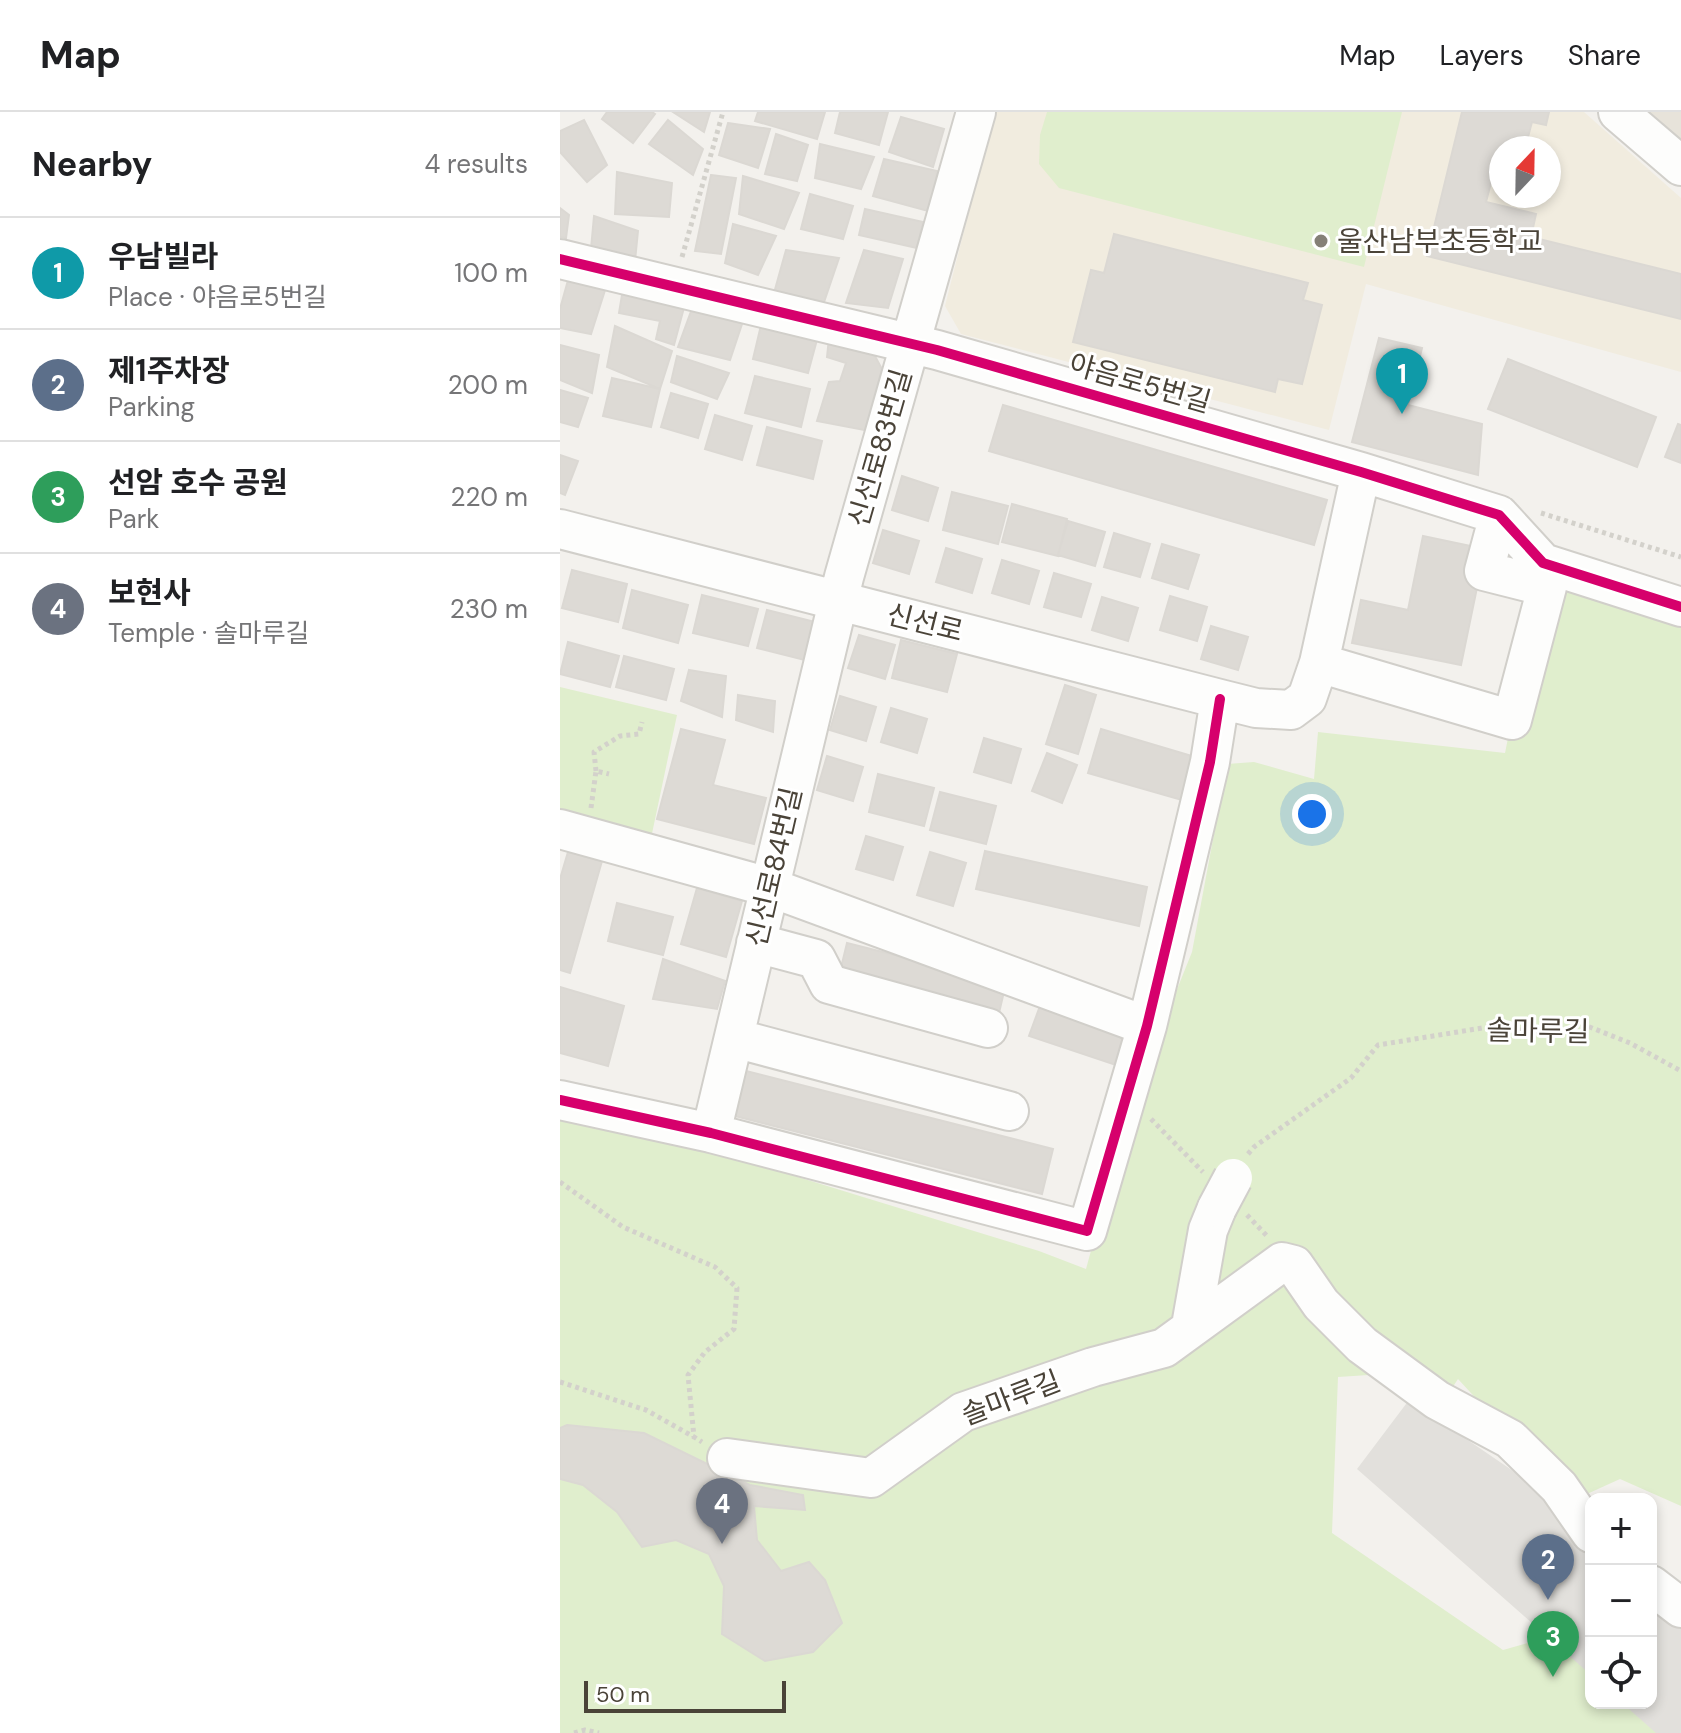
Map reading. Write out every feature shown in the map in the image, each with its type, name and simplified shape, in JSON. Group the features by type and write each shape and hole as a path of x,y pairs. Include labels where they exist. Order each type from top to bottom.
{"street":[{"name":"신선로83번길","path":"838,601 974,112"},
{"path":"1618,112 1681,166"},
{"path":"1658,112 1663,116 1667,112"},
{"name":"야음로5번길","path":"560,259 909,343 1361,472 1499,515"},
{"path":"1361,472 1319,663 1512,720 1547,587 1484,571 1499,515"},
{"path":"1499,515 1543,563 1681,607"},
{"name":"신선로","path":"560,529 1256,708 1291,710 1307,698 1319,663"},
{"name":"신선로84번길","path":"711,1133 838,601"},
{"path":"560,1100 711,1133 1087,1231 1147,1026 1210,762 1220,699"},
{"path":"573,833 769,887 1147,1026"},
{"path":"756,943 816,959 829,984 988,1028"},
{"path":"734,1038 1009,1111"},
{"path":"1191,1326 1208,1230 1230,1183"},
{"name":"솔마루길","path":"727,1458 871,1478 963,1412 1093,1367 1164,1348 1282,1262 1294,1265 1321,1304 1362,1345 1437,1400 1510,1439 1559,1487 1585,1524"},
{"path":"1657,1590 1681,1608"}],"path":[{"path":"675,288 687,233 723,112"},
{"path":"1540,513 1681,557"},
{"path":"573,833 596,771 594,752 620,736 639,734 642,722"},
{"path":"596,771 609,774"},
{"path":"560,1182 623,1227 715,1267 737,1288 734,1329 705,1352 688,1375 694,1437"},
{"path":"560,1382 646,1410 727,1458"},
{"path":"574,1733 585,1730 599,1733"}],"shaded area":[{"name":"울산남부초등학교","path":"994,112 1584,112 1681,198 1681,372 1366,284 1329,430 961,334 945,306"},
{"path":"1632,112 1681,112 1681,157"},
{"path":"1409,1400 1585,1520 1585,1670 1357,1469"},
{"path":"1657,1569 1681,1585 1681,1733 1656,1733 1629,1709 1657,1709"}],"green space":[{"path":"1047,112 1402,112 1364,267 1059,188 1039,164 1040,135"},
{"path":"1543,563 1681,607 1681,1506 1620,1479 1565,1504 1458,1379 1438,1409 1399,1373 1338,1377 1332,1533 1503,1650 1585,1627 1585,1709 1657,1709 1681,1733 560,1733 560,1104 1039,1251 1086,1269 1131,1104 1192,952 1227,764 1254,762 1314,779 1318,732 1505,753"},
{"path":"560,687 677,715 650,843 560,816"}],"building":[{"path":"607,112 655,114 633,143 602,119"},
{"path":"673,112 710,112 704,132"},
{"path":"758,112 825,112 817,139 755,121"},
{"path":"840,112 888,112 879,145 835,133"},
{"path":"1462,112 1549,112 1546,125 1532,122 1528,136 1489,136 1489,190 1486,202 1489,208 1511,208 1536,214 1531,237 1681,274 1681,319 1427,256"},
{"path":"901,117 944,129 933,167 889,152"},
{"path":"584,120 607,165 587,182 560,152 560,131"},
{"path":"668,120 703,149 693,175 649,144"},
{"path":"728,123 770,129 758,168 719,155"},
{"path":"776,134 808,145 797,181 765,174"},
{"path":"820,144 874,157 861,189 815,178"},
{"path":"884,159 937,171 932,212 873,196"},
{"path":"617,172 672,183 669,217 615,214"},
{"path":"711,175 736,178 721,254 695,251"},
{"path":"743,176 799,193 784,229 739,214"},
{"path":"810,194 853,206 843,239 801,229"},
{"path":"560,208 569,215 566,238 560,237"},
{"path":"865,209 923,222 917,248 859,235"},
{"path":"594,216 638,231 635,261 591,249"},
{"path":"733,224 776,236 758,275 725,263"},
{"path":"1114,234 1308,283 1303,300 1322,305 1302,384 1278,379 1275,392 1073,342 1091,270 1104,273"},
{"path":"786,250 839,258 822,308 774,293"},
{"path":"864,250 903,259 888,308 846,303"},
{"path":"570,273 606,287 591,334 560,328 560,309"},
{"path":"623,289 686,300 674,345 656,339 660,321 619,313"},
{"path":"693,306 745,315 730,360 678,347"},
{"path":"762,321 818,336 808,373 753,359"},
{"path":"615,326 672,351 660,389 607,367"},
{"path":"829,338 870,347 882,369 865,430 817,421 829,382 840,381 846,363 827,357"},
{"path":"1379,338 1422,348 1408,405 1482,424 1478,475 1352,442"},
{"path":"560,345 599,355 592,393 560,380"},
{"path":"677,356 729,373 717,399 671,382"},
{"path":"1508,359 1656,417 1637,467 1488,409"},
{"path":"755,376 810,389 801,427 745,413"},
{"path":"612,378 660,389 651,427 603,416"},
{"path":"560,390 588,398 578,427 560,422"},
{"path":"671,393 708,404 698,438 661,427"},
{"path":"1003,405 1327,500 1314,545 989,451"},
{"path":"715,415 752,426 742,460 705,449"},
{"path":"1678,424 1681,425 1681,463 1665,457"},
{"path":"767,427 822,441 813,479 757,465"},
{"path":"560,455 578,461 565,495 560,493"},
{"path":"902,476 938,488 928,521 892,510"},
{"path":"952,492 1008,506 998,544 943,530"},
{"path":"1012,504 1067,519 1058,556 1002,542"},
{"path":"1068,521 1105,532 1095,566 1058,555"},
{"path":"883,530 919,541 909,574 873,563"},
{"path":"1114,533 1150,544 1140,577 1104,567"},
{"path":"1423,536 1485,549 1461,665 1352,643 1361,600 1408,610"},
{"path":"1162,544 1199,555 1188,589 1152,578"},
{"path":"946,548 982,559 972,593 936,582"},
{"path":"1002,560 1039,571 1029,604 992,593"},
{"path":"572,570 627,584 618,622 562,608"},
{"path":"1054,573 1091,584 1081,617 1044,607"},
{"path":"632,590 688,605 678,643 623,628"},
{"path":"702,595 758,609 748,646 693,633"},
{"path":"1170,596 1207,607 1197,641 1160,630"},
{"path":"1102,597 1138,608 1128,641 1092,630"},
{"path":"767,610 823,624 813,662 757,648"},
{"path":"1211,626 1248,637 1238,670 1201,659"},
{"path":"859,635 895,645 885,679 848,668"},
{"path":"901,640 957,654 947,692 892,678"},
{"path":"568,642 619,656 610,687 560,674"},
{"path":"624,656 674,669 666,700 616,687"},
{"path":"689,670 726,676 722,717 681,701"},
{"path":"1065,685 1096,695 1078,754 1046,744"},
{"path":"738,695 775,701 773,732 736,720"},
{"path":"840,696 876,707 866,741 830,730"},
{"path":"891,708 927,719 917,753 881,742"},
{"path":"681,729 725,740 713,785 766,798 754,844 657,819"},
{"path":"1101,729 1195,757 1182,800 1088,773"},
{"path":"984,738 1021,749 1011,783 974,772"},
{"path":"1047,753 1077,765 1062,803 1032,791"},
{"path":"827,756 863,767 853,801 817,790"},
{"path":"878,774 934,788 924,826 869,812"},
{"path":"940,792 996,806 986,844 930,830"},
{"path":"866,836 903,847 893,880 856,869"},
{"path":"985,851 1147,887 1139,926 976,889"},
{"path":"568,852 602,861 570,973 560,970 560,879"},
{"path":"930,852 966,863 953,906 917,895"},
{"path":"697,888 742,901 726,957 681,944"},
{"path":"617,903 673,917 663,955 608,941"},
{"path":"847,943 1006,983 999,1013 840,972"},
{"path":"663,959 725,981 717,1009 653,999"},
{"path":"560,987 624,1006 608,1066 560,1053"},
{"path":"1044,995 1136,1026 1122,1067 1029,1036"},
{"path":"746,1071 1053,1149 1042,1194 735,1116"},
{"path":"567,1425 644,1433 750,1485 803,1495 805,1510 754,1506 757,1540 781,1571 809,1562 825,1580 842,1623 813,1652 765,1661 722,1634 724,1586 709,1554 676,1540 642,1547 617,1512 583,1485 560,1479 560,1428"}],"cycle path":[{"path":"560,259 937,350 1361,472 1499,515 1543,563 1681,607"},
{"path":"560,1100 711,1133 1087,1231 1147,1026 1210,762 1220,699"}],"place":[{"name":"울산남부초등학교","path":"1321,241"},
{"name":"우남빌라","path":"1402,414"},
{"name":"보현사","path":"722,1544"},
{"name":"제1주차장","path":"1548,1600"},
{"name":"선암 호수 공원","path":"1553,1677"}]}
